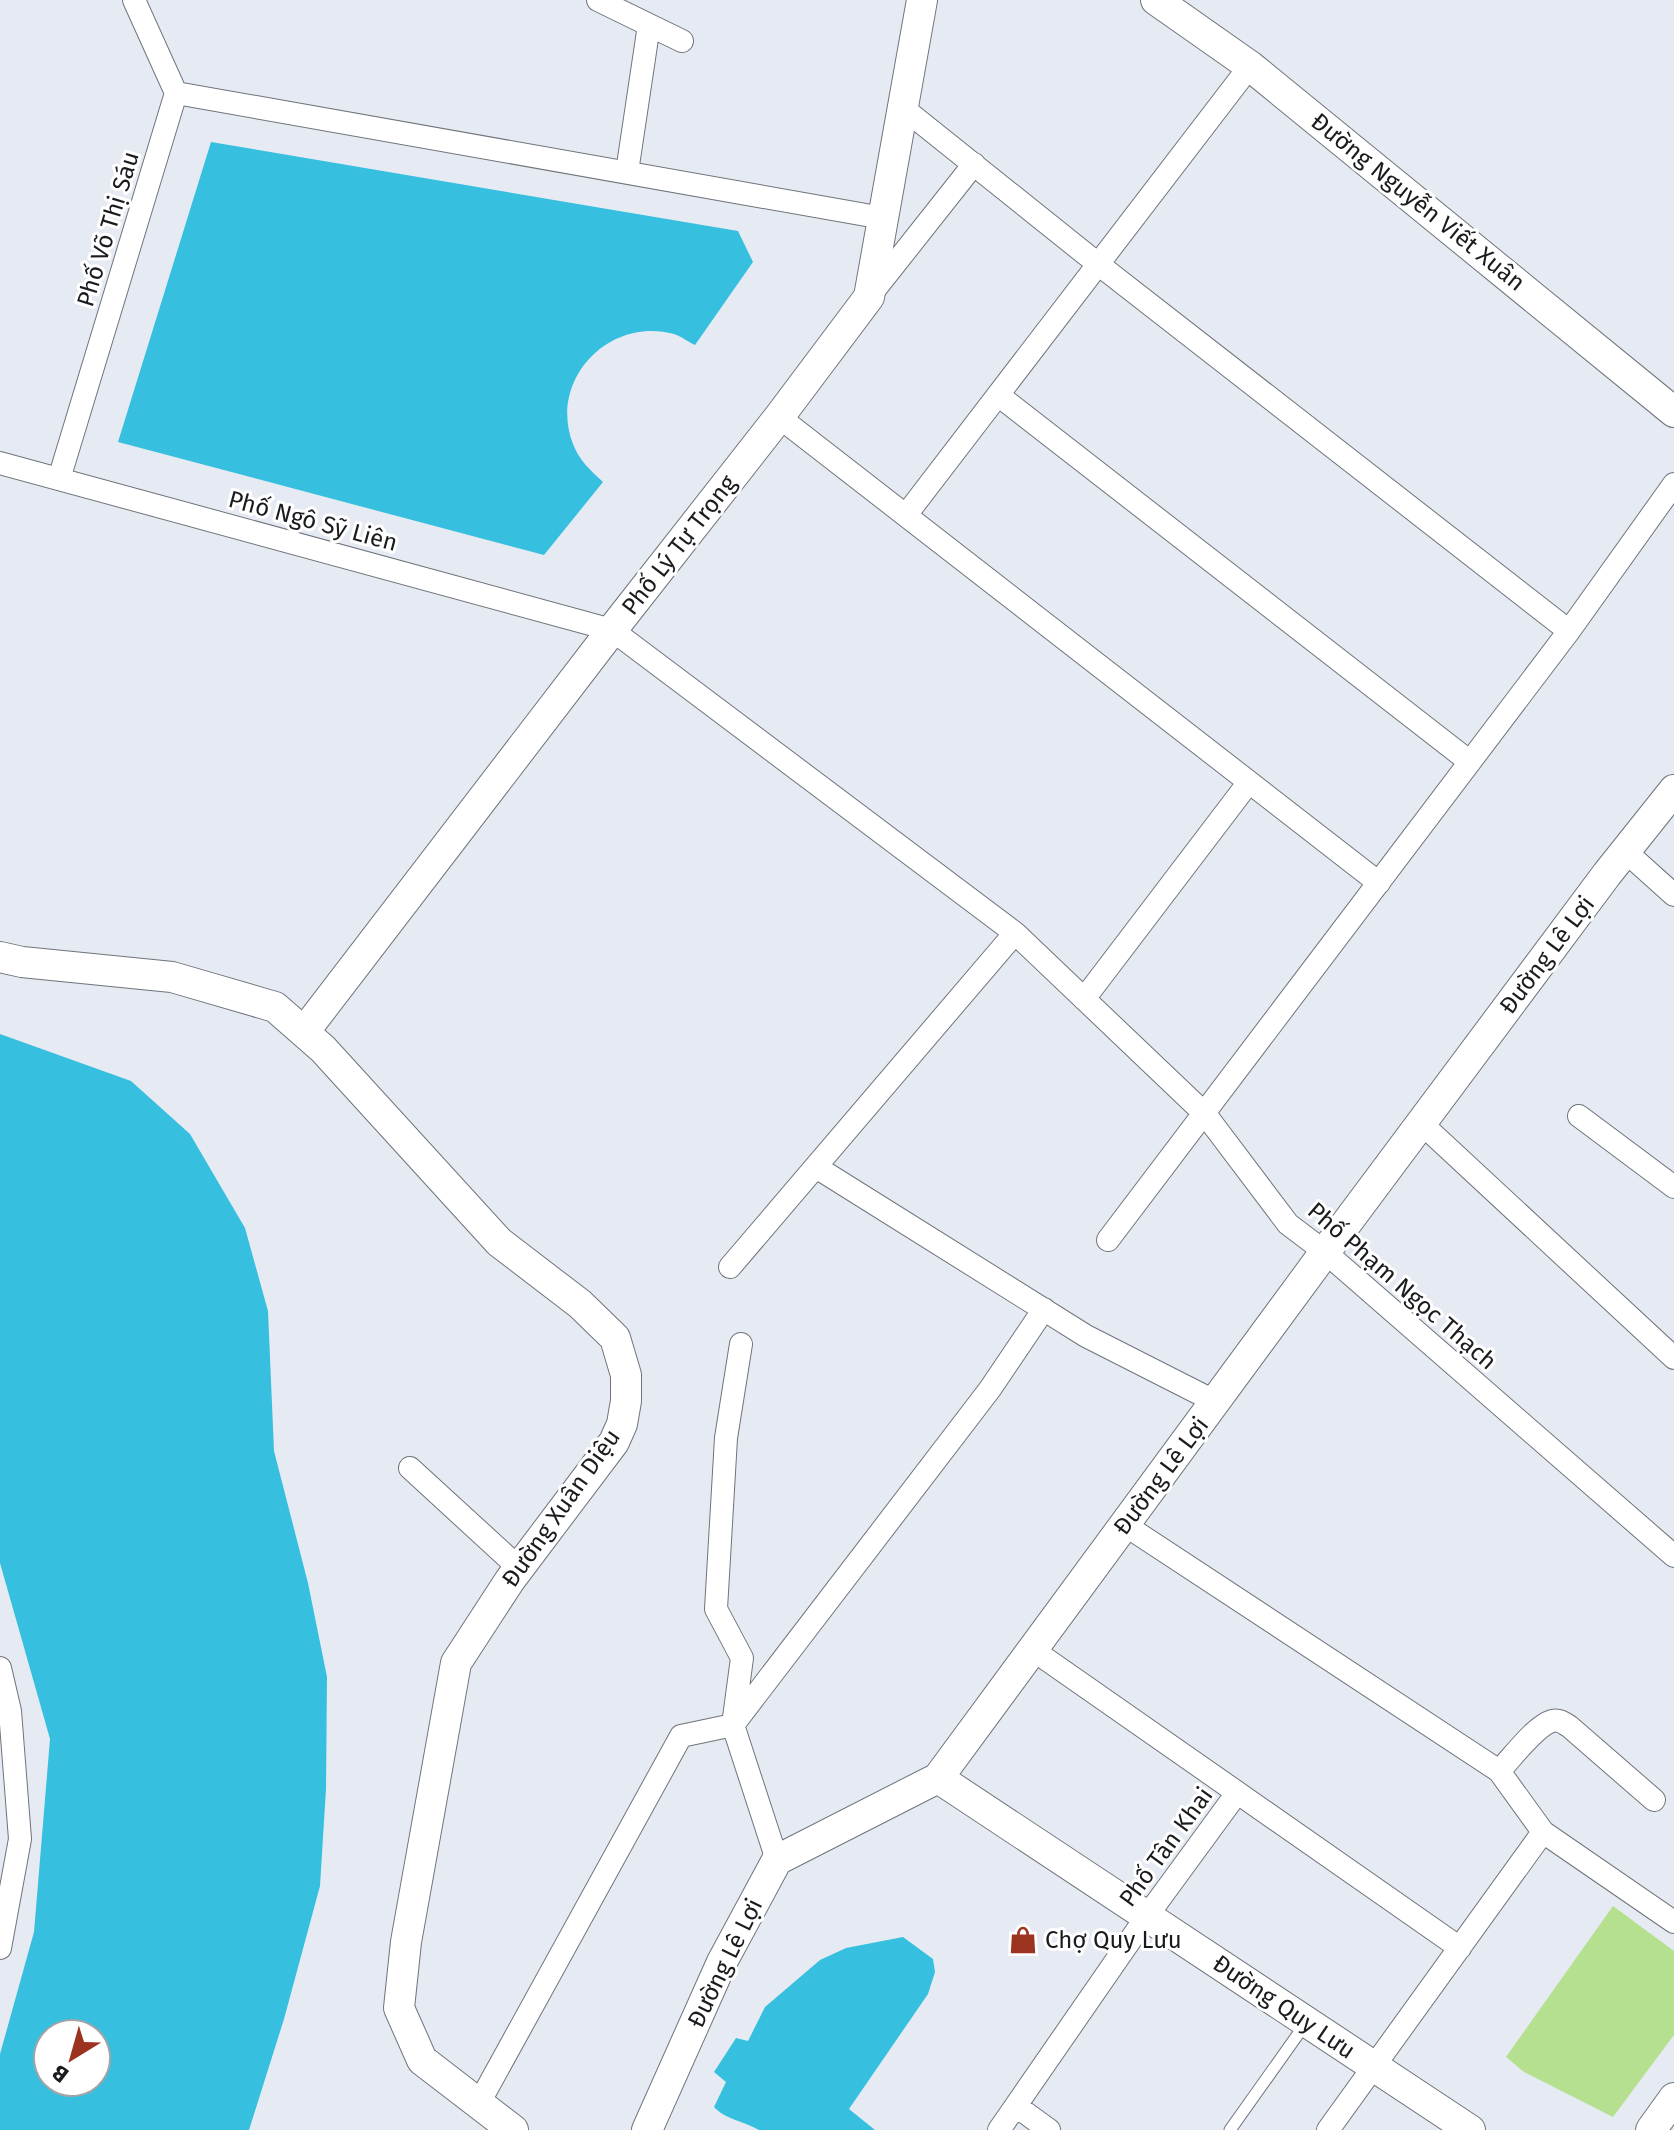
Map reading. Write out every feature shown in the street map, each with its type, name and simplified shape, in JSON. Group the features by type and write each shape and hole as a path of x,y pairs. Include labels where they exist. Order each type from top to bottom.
{"street":[{"path":"134,0 176,93 883,218"},
{"path":"598,0 682,41"},
{"name":"Phố Lý Tự Trọng","path":"304,1032 869,297 922,0"},
{"name":"Đường Nguyễn Viết Xuân","path":"1156,0 1250,66 1674,412"},
{"path":"627,172 649,25"},
{"path":"906,515 1250,66"},
{"name":"Phố Võ Thị Sáu","path":"59,479 176,93"},
{"path":"903,108 1569,631"},
{"path":"869,297 974,164"},
{"path":"998,395 1470,762"},
{"path":"779,417 1379,883"},
{"name":"Phố Ngô Sỹ Liên","path":"0,463 612,630"},
{"path":"1108,1240 1569,631 1674,484"},
{"name":"Phố Phạm Ngọc Thạch","path":"612,630 1015,933 1205,1114 1288,1224 1325,1252 1674,1556"},
{"path":"1084,999 1249,782"},
{"name":"Đường Lê Lợi","path":"647,2130 722,1962 777,1860 938,1778 1325,1252 1674,790"},
{"path":"1625,851 1674,895"},
{"path":"730,1267 1015,933"},
{"name":"Đường Xuân Diệu","path":"0,957 22,962 172,977 275,1007 304,1032 499,1242 603,1324 618,1348 626,1375 626,1401 622,1424 614,1442 519,1568 456,1663 406,1942 399,2008 422,2060 513,2130"},
{"path":"1579,1116 1674,1187"},
{"path":"1422,1124 1674,1358"},
{"path":"816,1167 1086,1336 1216,1402"},
{"path":"479,2103 681,1736 733,1725 981,1402 1044,1309"},
{"path":"741,1344 726,1438 716,1609 742,1658 733,1725 777,1860"},
{"path":"410,1468 519,1568"},
{"path":"1125,1525 1499,1771 1543,1832 1674,1922"},
{"path":"1033,1650 1460,1948"},
{"path":"0,1668 10,1711 10,1840 0,1948"},
{"path":"1499,1771 1541,1727 1559,1720 1654,1800"},
{"name":"Đường Quy Lưu","path":"938,1778 1470,2130"},
{"name":"Phố Tân Khai","path":"999,2130 1147,1916 1237,1793"},
{"path":"1328,2130 1543,1832"},
{"path":"1651,2130 1674,2098"},
{"path":"1016,2106 1049,2130"}],"lane":[{"path":"1230,2130 1307,2023"}],"green space":[{"path":"1613,1906 1674,1951 1674,2035 1613,2117 1524,2072 1506,2057"}],"water":[{"path":"211,142 738,231 753,262 695,345 674,334 650,331 627,335 607,344 590,358 577,376 569,397 567,420 573,444 582,460 603,482 544,555 118,442"},
{"path":"0,1034 131,1081 190,1134 245,1228 268,1311 274,1451 308,1583 327,1677 326,1789 320,1886 284,2019 249,2130 0,2130 0,2054 34,1932 50,1739 0,1563"},
{"path":"903,1937 933,1959 935,1972 928,1994 849,2109 875,2130 759,2130 724,2115 714,2107 726,2082 714,2072 736,2038 748,2041 765,2007 820,1960 846,1948"}],"place":[{"name":"Chợ Quy Lưu","path":"1023,1940"}]}
